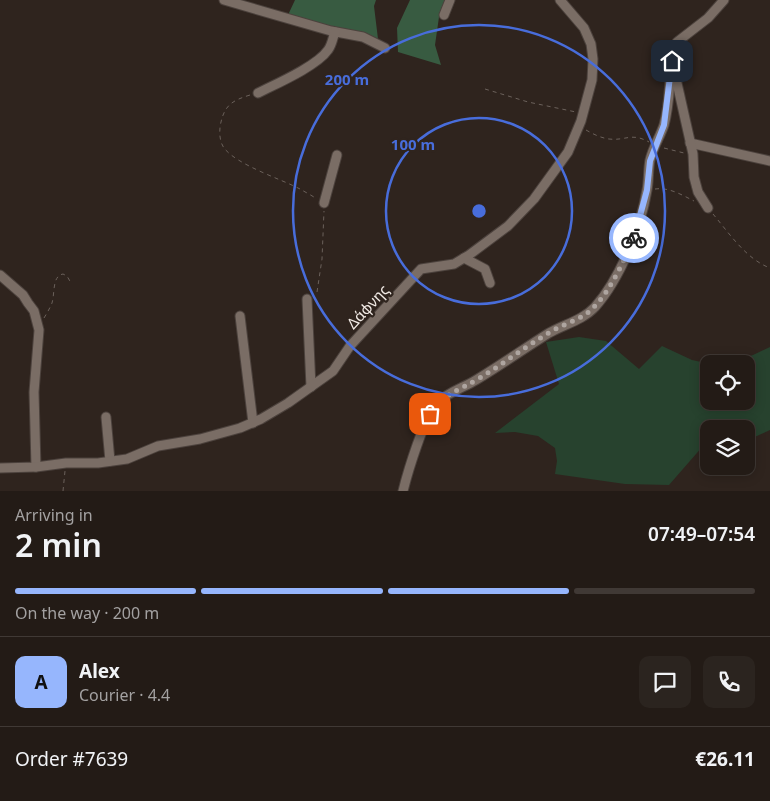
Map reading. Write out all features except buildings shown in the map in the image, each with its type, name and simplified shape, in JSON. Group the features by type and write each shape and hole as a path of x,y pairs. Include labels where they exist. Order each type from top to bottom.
{"street":[{"path":"224,0 335,32 363,37 385,48"},
{"path":"444,15 450,0"},
{"name":"Δάφνης","path":"0,468 36,467 128,459 158,446 200,439 253,423 288,403 332,371 350,346 421,269 433,266 449,266 464,258 508,226 534,199 568,152 579,126 592,80 593,59 591,44 584,28 560,0"},
{"path":"403,491 418,444 430,414 437,404 446,396 475,381 556,329 584,316 596,306 626,256 638,229 647,190 650,161 664,125 673,52 677,42 708,18 724,0"},
{"path":"258,93 320,59 329,49 335,32"},
{"path":"672,61 693,154 694,177 698,192 708,208"},
{"path":"690,143 770,162"},
{"path":"324,203 337,155"},
{"path":"464,258 485,269 490,283"},
{"path":"0,275 22,295 34,311 39,330 34,392 36,467"},
{"path":"308,299 311,387"},
{"path":"240,316 253,423"},
{"path":"106,416 110,461"}],"path":[{"path":"485,89 528,102 583,113"},
{"path":"258,93 236,99 224,110 220,132 221,140 225,148 248,164 299,188 324,203 322,259 317,292"},
{"path":"579,126 603,138 610,139 630,136 681,153 693,154"},
{"path":"647,190 662,188 708,208 747,253 761,265 770,268"},
{"path":"39,330 52,302 57,277 63,274 67,276 71,283"},
{"path":"64,491 66,463"}],"green space":[{"path":"295,0 376,0 374,6 378,39 288,15"},
{"path":"410,0 446,0 439,17 435,45 441,65 398,52 397,28"},
{"path":"579,337 606,341 639,369 662,346 700,362 700,410 755,410 755,355 753,355 770,347 770,430 755,437 755,420 700,420 700,449 669,485 625,484 555,474 557,461 555,448 538,436 515,432 495,433 559,384 546,342"}],"way so far":[{"path":"430,414 446,396 475,381 564,324 584,316 596,306 613,280 634,238"}],"route":[{"path":"634,238 638,229 647,190 650,161 664,125 672,61"}]}
